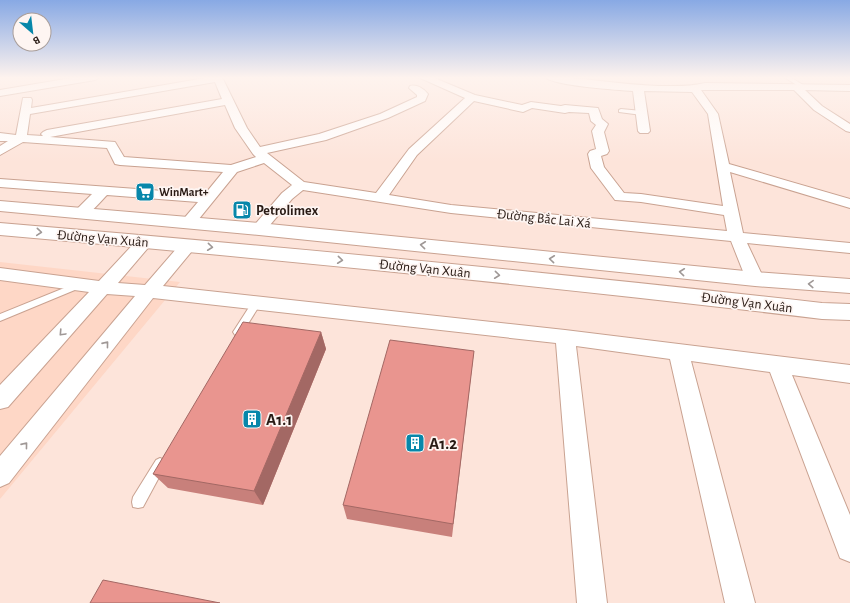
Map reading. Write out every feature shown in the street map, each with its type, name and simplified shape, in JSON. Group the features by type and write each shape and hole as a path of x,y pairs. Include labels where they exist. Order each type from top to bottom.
{"highway":[{"name":"Đường Vạn Xuân","path":"0,206 258,228 755,280 850,286"},
{"name":"Đường Vạn Xuân","path":"0,229 189,245 608,286 822,311 850,312"}],"street":[{"path":"21,138 26,105"},
{"path":"25,112 64,105"},
{"path":"0,152 21,138 204,105"},
{"path":"229,105 241,128 261,155 300,185 287,196 258,228"},
{"path":"189,222 232,169 261,155 322,137 384,116 408,105"},
{"path":"380,197 413,152 463,105"},
{"path":"507,105 523,109 531,105"},
{"path":"532,105 565,109 594,110 596,121 602,124 602,128 598,131 603,151 594,154 598,168 620,197 641,198 732,212"},
{"path":"641,105 644,131"},
{"path":"708,105 713,114 737,238 755,280"},
{"path":"816,105 850,129"},
{"path":"0,136 111,145 120,161 232,169"},
{"path":"723,166 850,204"},
{"path":"0,183 209,199"},
{"name":"Đường Bắc Lai Xá","path":"300,185 451,209 850,248"},
{"path":"80,213 104,191"},
{"path":"0,400 146,242"},
{"path":"0,475 149,291 189,245"},
{"path":"0,274 104,288 149,291 565,337 850,374"},
{"path":"565,337 592,603"},
{"path":"679,353 740,603"},
{"path":"778,365 850,548"}],"lane":[{"path":"621,111 642,113"},
{"path":"0,318 80,284"},
{"path":"231,344 256,303"},
{"path":"138,502 166,454"}],"shaded area":[{"path":"0,262 180,282 0,499"}],"building":[{"name":"A1.1","path":"243,322 321,332 254,491 153,474"},
{"name":"A1.2","path":"390,340 474,351 453,524 343,505"},
{"path":"103,580 220,603 90,603"}],"place":[{"name":"WinMart+","path":"145,192"},
{"name":"Petrolimex","path":"242,210"},
{"name":"A1.1","path":"252,419"},
{"name":"A1.2","path":"415,443"}]}
